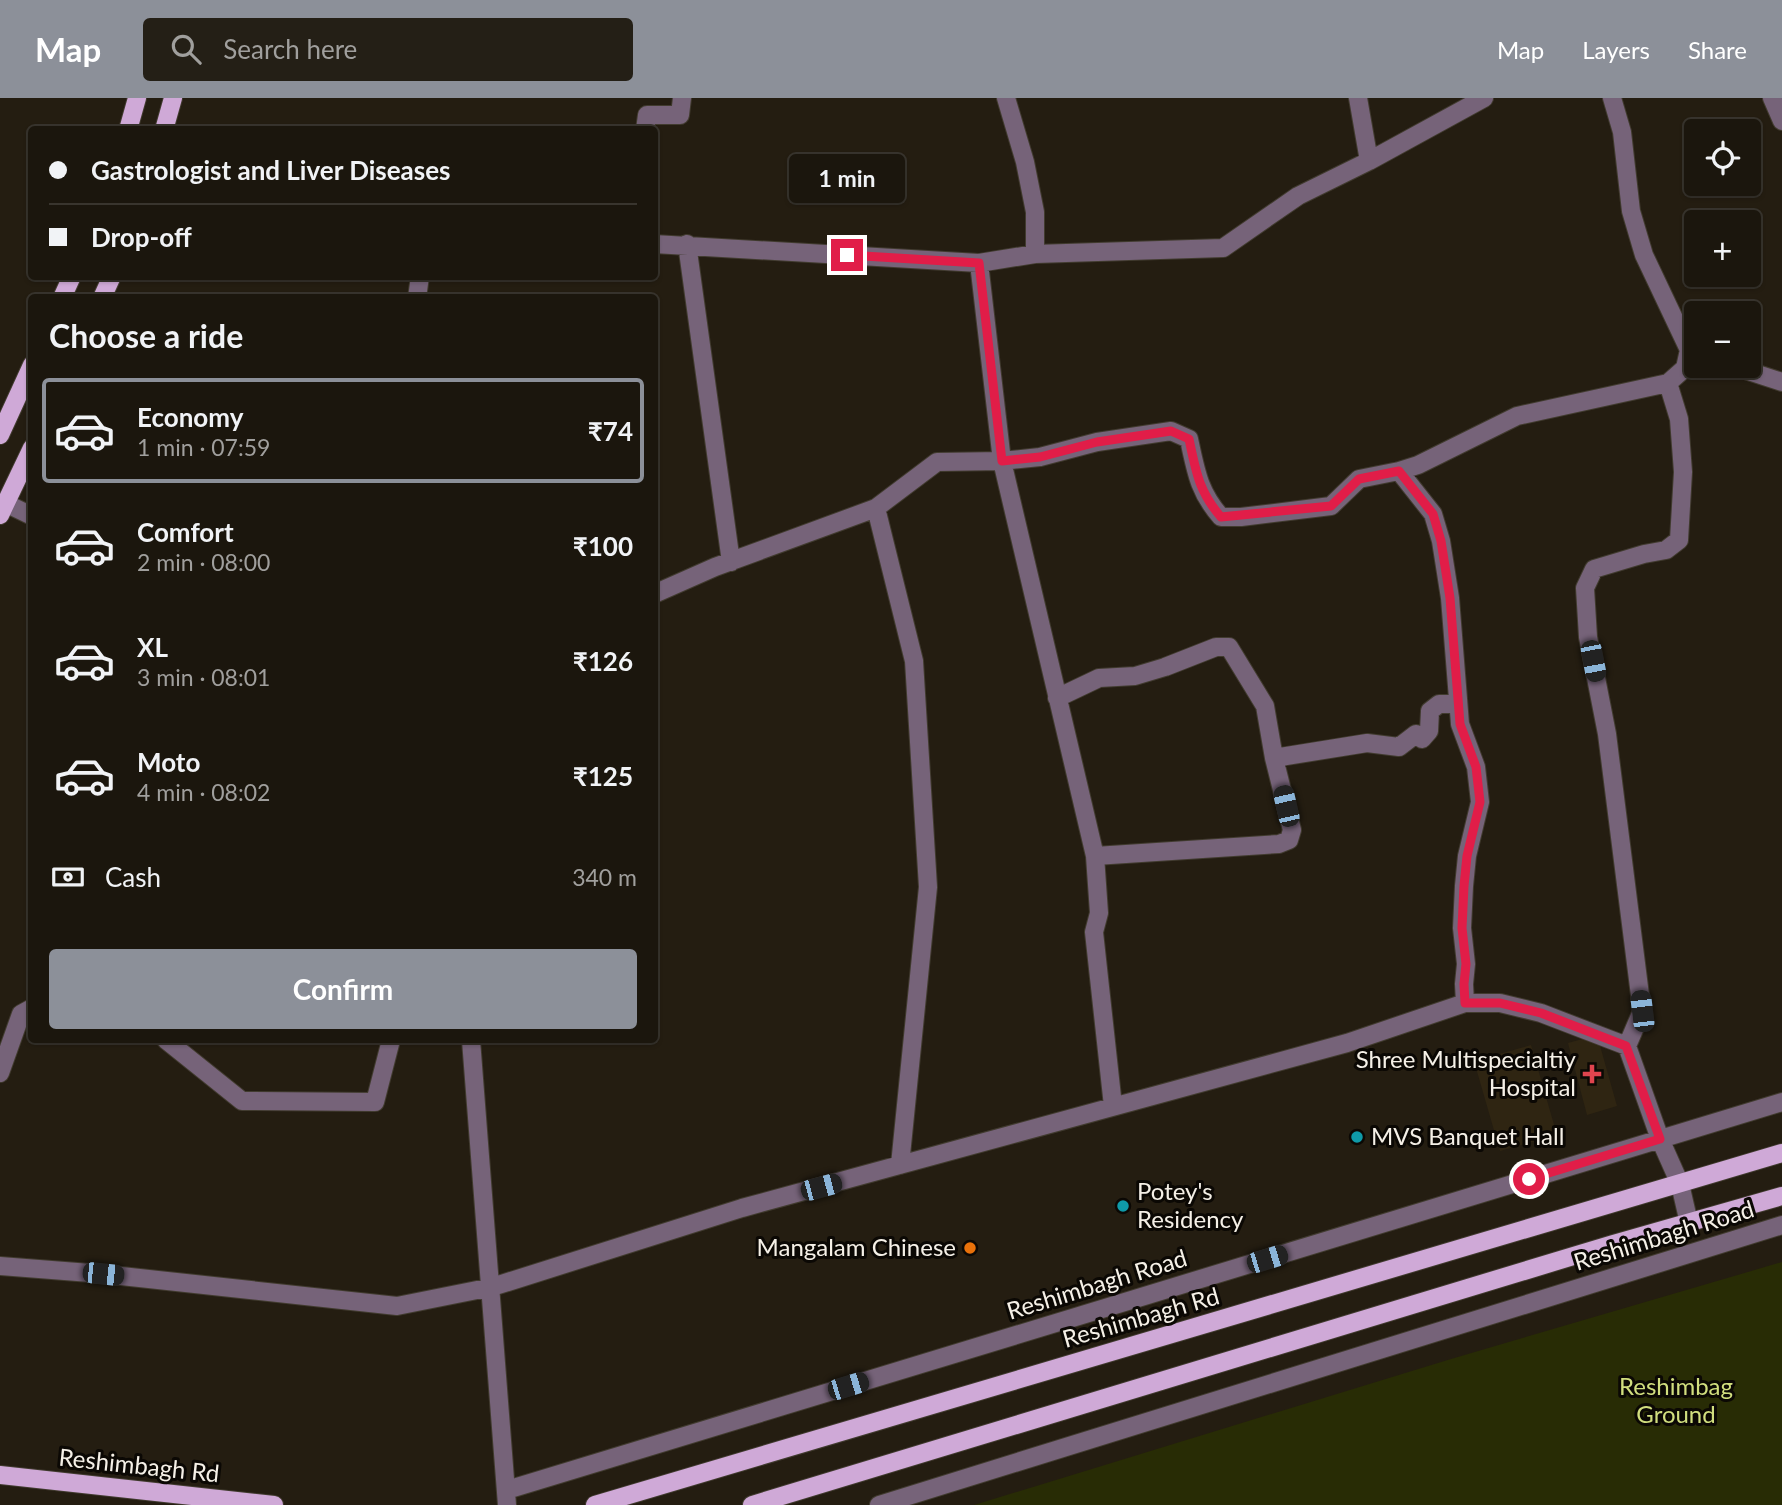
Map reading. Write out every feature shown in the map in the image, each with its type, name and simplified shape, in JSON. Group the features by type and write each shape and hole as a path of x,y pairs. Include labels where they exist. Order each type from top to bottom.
{"main road":[{"path":"129,126 137,98"},
{"path":"165,126 173,98"},
{"path":"0,435 28,374"},
{"path":"3,509 28,456"},
{"name":"Reshimbagh Rd","path":"595,1505 1782,1153"},
{"path":"752,1505 1782,1196"},
{"name":"Reshimbagh Rd","path":"0,1475 274,1505"}],"street":[{"path":"646,126 647,115 680,115 681,98"},
{"path":"1006,98 1025,162 1035,212 1035,254"},
{"path":"1358,98 1369,161"},
{"path":"658,244 979,263 1035,254 1223,248 1298,196 1369,161 1484,98"},
{"path":"1612,98 1622,132 1631,211 1644,255 1684,333"},
{"path":"1772,98 1782,121"},
{"path":"687,244 731,562"},
{"path":"979,263 1002,461 1095,856 1099,913 1094,932 1113,1106"},
{"path":"658,592 876,508 937,462 1002,461 1040,457 1097,442 1171,431 1189,439 1197,481 1209,503 1221,517 1331,506 1359,479 1418,465 1517,416 1668,383 1684,369"},
{"path":"1761,375 1782,382"},
{"path":"1668,383 1679,419 1683,472 1679,540 1666,550 1594,569 1585,587 1588,637 1608,734 1642,1011 1626,1046 1660,1139 1680,1184 1689,1223"},
{"path":"1399,471 1433,514 1441,541 1450,598 1460,724 1476,767 1480,802 1467,856 1462,928 1466,964 1465,1003"},
{"path":"876,508 914,661 928,887 900,1165"},
{"path":"3,509 28,515"},
{"path":"1057,698 1099,678 1135,676 1216,647 1229,647 1265,706 1274,758 1292,830 1289,840 1279,844 1095,856"},
{"path":"1274,758 1367,743 1399,747 1416,734 1422,739 1429,731 1430,711 1439,704 1458,704"},
{"path":"0,1266 397,1306 492,1287 742,1208 1347,1043 1465,1003 1500,1003 1541,1013 1626,1046"},
{"path":"0,1073 21,1014 28,1010"},
{"path":"170,1043 242,1101 375,1102 390,1043"},
{"path":"471,1043 507,1497"},
{"name":"Reshimbagh Road","path":"507,1497 1782,1102"},
{"name":"Reshimbagh Road","path":"879,1505 1782,1226"}],"shaded area":[{"name":"Shree Multispecialtiy Hospital","path":"1597,1035 1617,1106 1587,1115 1568,1043"},
{"path":"1531,1045 1557,1135 1500,1151 1474,1061"}],"green space":[{"name":"Reshimbag Ground","path":"1782,1262 1782,1505 974,1505 1451,1359"}],"place":[{"name":"Shree Multispecialtiy Hospital","path":"1592,1074"},
{"name":"MVS Banquet Hall","path":"1357,1137"},
{"name":"Potey's Residency","path":"1123,1206"},
{"name":"Mangalam Chinese","path":"970,1248"}],"route":[{"path":"847,255 979,263 1002,461 1040,457 1097,442 1171,431 1189,439 1197,481 1209,503 1221,517 1331,506 1359,479 1399,471 1433,514 1441,541 1450,598 1460,724 1476,767 1480,802 1467,856 1464,886 1462,928 1466,964 1465,1003 1500,1003 1541,1013 1626,1046 1660,1139 1529,1179"}]}
